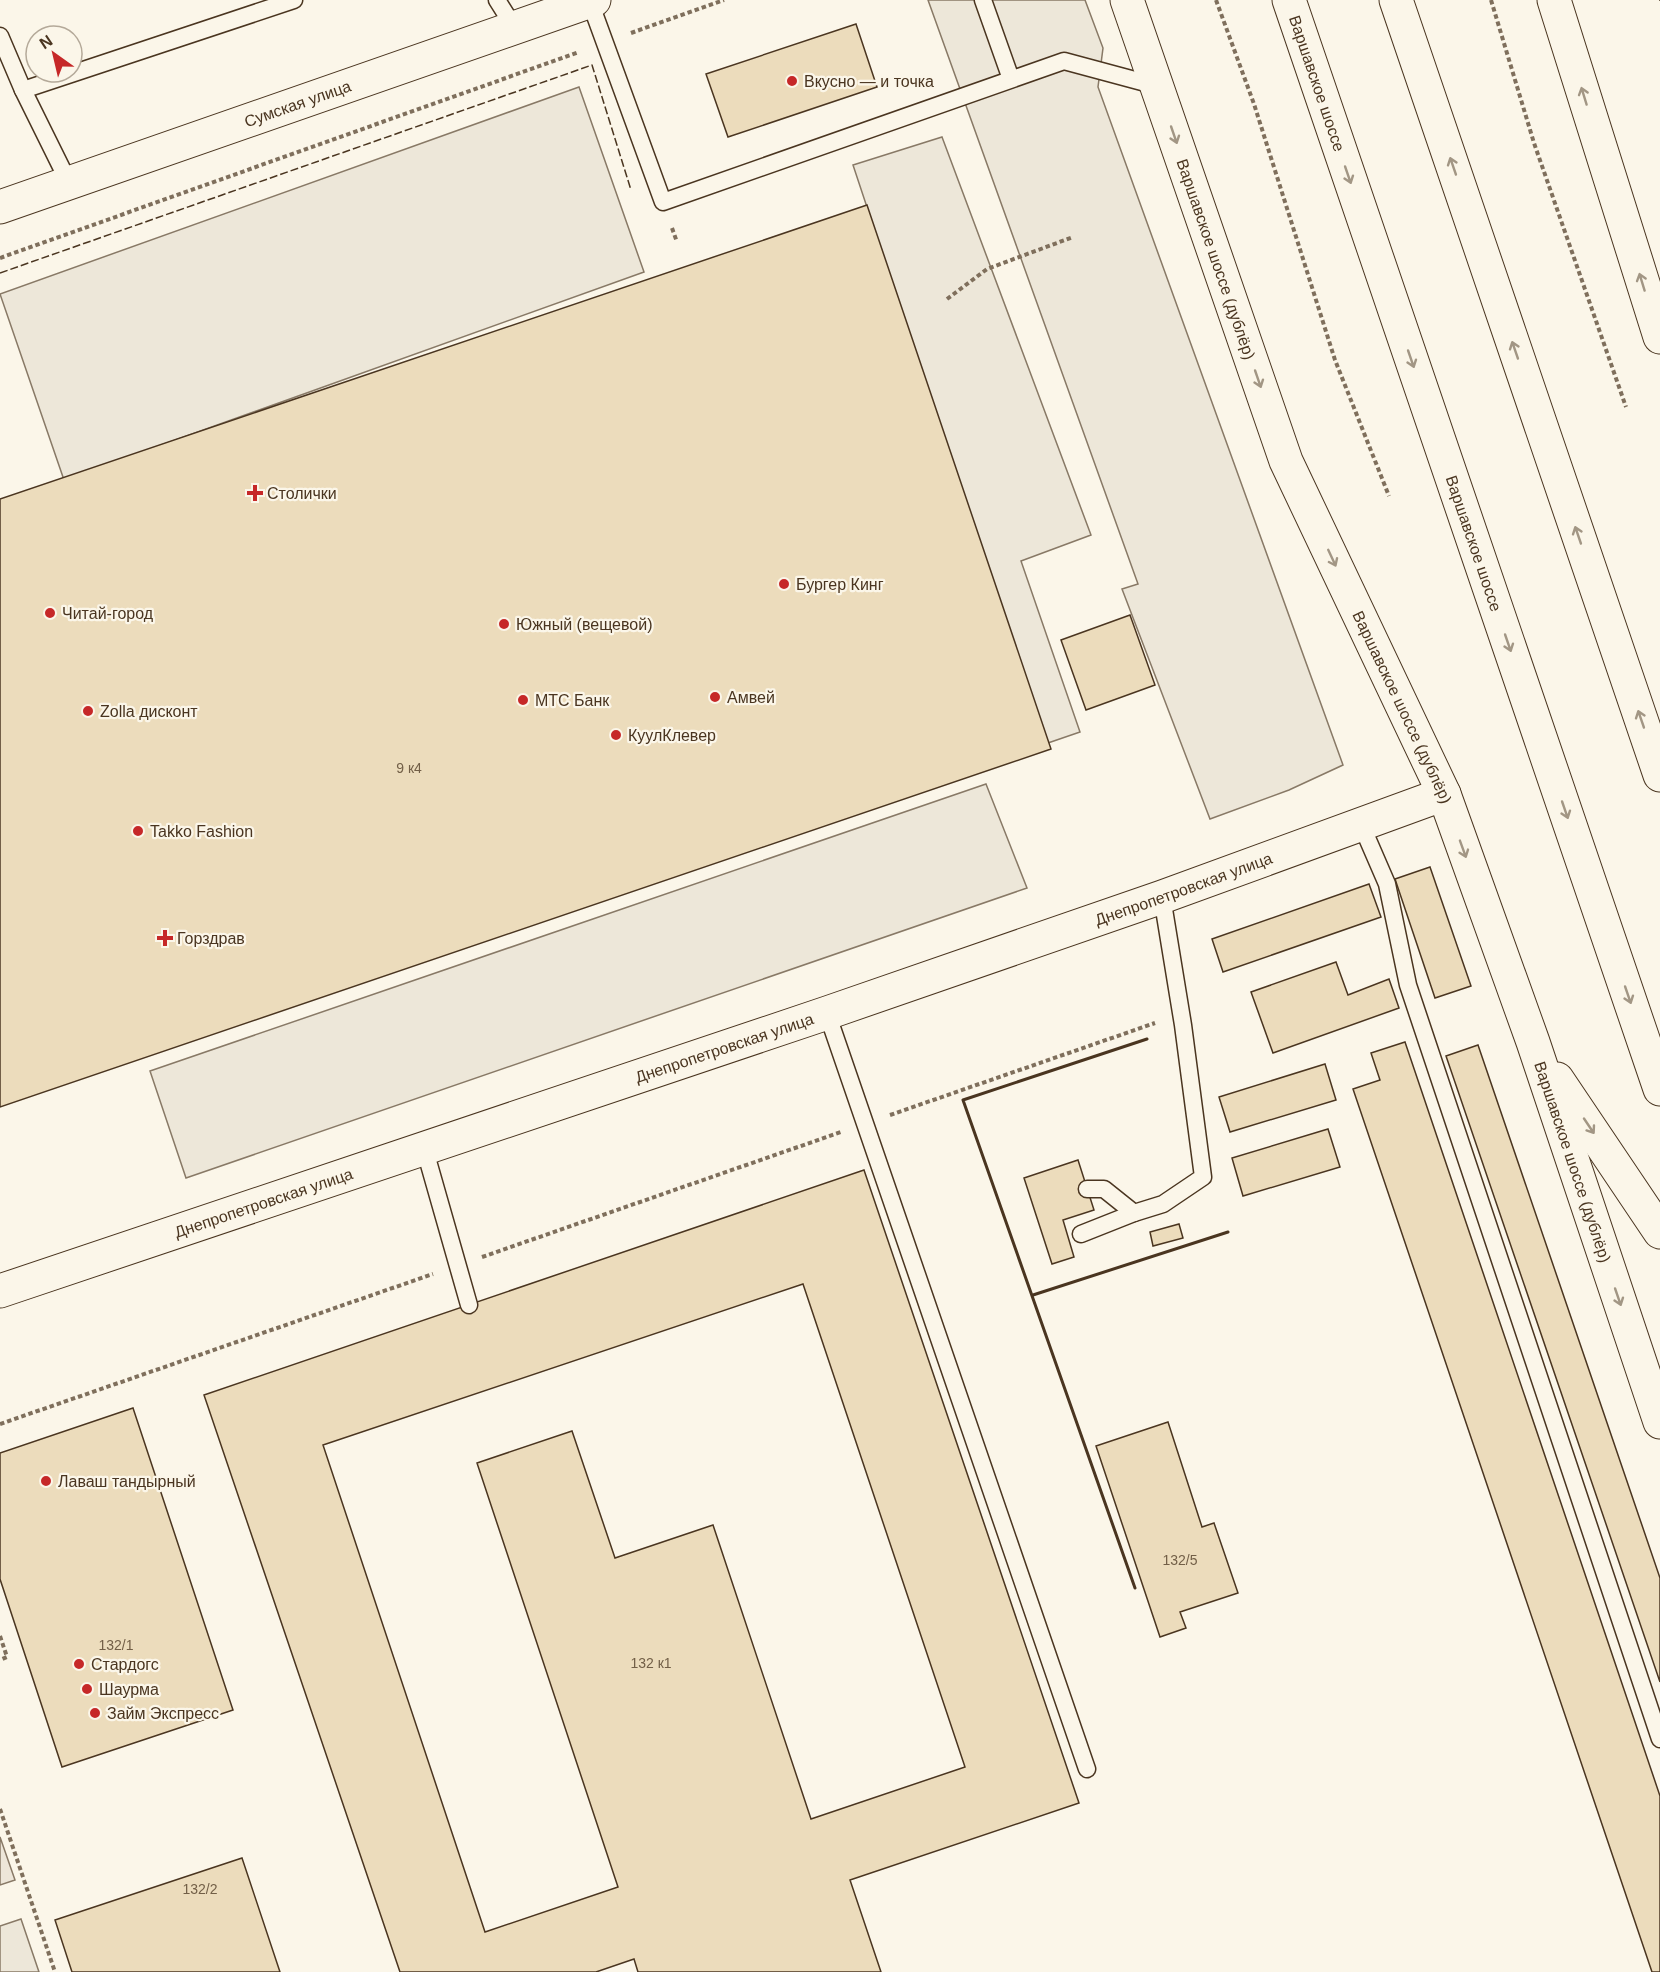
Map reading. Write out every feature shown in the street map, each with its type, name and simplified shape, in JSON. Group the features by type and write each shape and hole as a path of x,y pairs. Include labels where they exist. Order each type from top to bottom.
{"main road":[{"name":"Варшавское шоссе (дублёр)","path":"1127,0 1286,461 1444,794 1533,1042 1660,1422"},
{"name":"Варшавское шоссе","path":"1289,0 1660,1089"},
{"path":"1396,0 1660,775"},
{"path":"1554,0 1660,337"},
{"name":"Сумская улица","path":"0,207 592,1"},
{"name":"Днепропетровская улица","path":"0,1291 826,1013 1162,897 1444,794"},
{"path":"1533,1042 1660,1232"}],"lane":[{"path":"23,90 294,0"},
{"path":"497,0 514,27"},
{"path":"983,0 1011,79"},
{"path":"592,1 663,202 1064,61 1157,87"},
{"path":"1,41 69,183"},
{"path":"1361,824 1387,884 1408,984 1660,1739"},
{"path":"1081,1234 1163,1204 1203,1177 1181,1014 1162,897"},
{"path":"826,1013 1087,1769"},
{"path":"424,1147 469,1305"},
{"path":"1087,1188 1104,1189 1134,1213"}],"path":[{"path":"0,258 724,0"},
{"path":"1216,0 1254,104 1335,360 1389,495"},
{"path":"1491,0 1534,143 1626,407"},
{"path":"947,299 987,269 1073,237"},
{"path":"0,1424 1181,1014"},
{"path":"0,1636 7,1658 0,1660"},
{"path":"0,1809 55,1972"}],"shaded area":[{"path":"928,0 1085,0 1103,48 1098,87 1343,765 1289,790 1210,819 1122,589 1138,584"},
{"path":"579,87 644,272 64,480 0,294"},
{"path":"942,137 1091,535 1021,561 1080,732 1045,744 853,165"},
{"path":"986,784 1027,888 186,1178 150,1071"},
{"path":"0,1837 15,1880 0,1885"},
{"path":"21,1919 39,1972 0,1972 0,1926"}],"building":[{"name":"Вкусно — и точка","path":"856,24 877,87 728,137 706,74"},
{"name":"Южный (вещевой)","path":"867,205 1051,749 0,1107 0,499"},
{"path":"1130,615 1155,685 1086,710 1061,640"},
{"path":"1430,867 1471,986 1435,998 1395,879"},
{"path":"1369,884 1381,917 1223,972 1212,939"},
{"path":"1336,962 1348,995 1389,979 1399,1008 1273,1053 1251,992"},
{"path":"1405,1042 1660,1796 1660,1972 1652,1972 1353,1089 1380,1080 1371,1053"},
{"path":"1478,1045 1660,1578 1660,1682 1446,1056"},
{"path":"1325,1064 1336,1100 1230,1132 1219,1097"},
{"path":"1328,1129 1340,1167 1243,1196 1232,1158"},
{"path":"1078,1160 1094,1210 1063,1220 1074,1257 1052,1264 1024,1178"},
{"path":"864,1170 1079,1803 850,1880 881,1972 638,1972 634,1959 596,1972 400,1972 204,1395","holes":["803,1284 965,1767 811,1819 713,1525 615,1558 572,1431 477,1463 618,1887 485,1932 323,1445"]},
{"path":"1179,1224 1183,1238 1153,1246 1150,1232"},
{"path":"133,1408 233,1710 62,1767 0,1579 0,1453"},
{"path":"1168,1422 1202,1527 1214,1523 1238,1593 1180,1612 1186,1628 1160,1637 1096,1446"},
{"path":"242,1858 280,1972 72,1972 55,1920"}],"fence":[{"path":"0,273 592,65 631,190"}],"wall":[{"path":"1135,1588 963,1100 1147,1039"},
{"path":"1033,1295 1228,1232"}],"place":[{"name":"Вкусно — и точка","path":"792,81"},
{"name":"Столички","path":"255,493"},
{"name":"Бургер Кинг","path":"784,584"},
{"name":"Читай-город","path":"50,613"},
{"name":"Южный (вещевой)","path":"504,624"},
{"name":"Амвей","path":"715,697"},
{"name":"МТС Банк","path":"523,700"},
{"name":"Zolla дисконт","path":"88,711"},
{"name":"КуулКлевер","path":"616,735"},
{"name":"Takko Fashion","path":"138,831"},
{"name":"Горздрав","path":"165,938"},
{"name":"Лаваш тандырный","path":"46,1481"},
{"name":"Стардогс","path":"79,1664"},
{"name":"Шаурма","path":"87,1689"},
{"name":"Займ Экспресс","path":"95,1713"}]}
